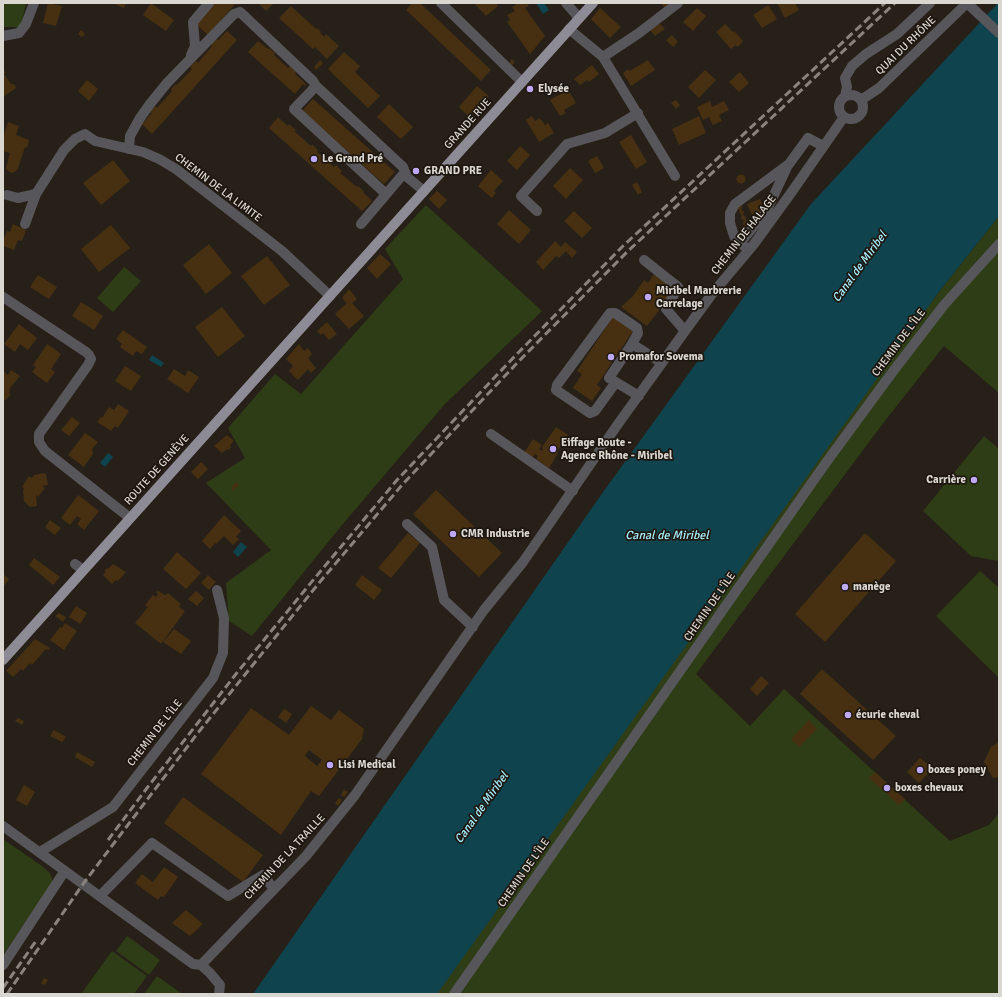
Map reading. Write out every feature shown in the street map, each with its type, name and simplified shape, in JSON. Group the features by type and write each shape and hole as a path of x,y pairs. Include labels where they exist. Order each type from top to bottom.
{"main road":[{"name":"GRANDE RUE","path":"330,296 593,3"},
{"name":"ROUTE DE GENÈVE","path":"3,660 79,567 130,518 330,296"}],"street":[{"path":"3,36 19,33 26,24 34,3"},
{"path":"190,59 195,46 193,22 209,3"},
{"path":"441,3 522,82"},
{"path":"566,3 579,18"},
{"path":"603,57 639,33 678,3"},
{"name":"QUAI DU RHÔNE","path":"845,96 847,88 845,78 852,66 866,54 897,34 930,3"},
{"path":"965,4 999,33"},
{"name":"QUAI DU RHÔNE","path":"861,100 880,88 965,4"},
{"path":"129,149 130,136 140,118 167,83 240,8 313,81 316,86 403,167 407,177 424,191"},
{"path":"569,29 603,57 675,176"},
{"path":"316,86 294,109 386,194"},
{"path":"853,95 861,100 863,109 860,116 853,119 844,117 840,113 839,106 842,98 845,96 853,95"},
{"path":"537,212 521,196 567,144 605,133 638,113"},
{"name":"CHEMIN DE HALAGE","path":"522,562 685,331 791,193 844,117"},
{"name":"CHEMIN DE LA LIMITE","path":"36,194 64,150 75,139 85,134 95,141 143,152 176,169 282,251 330,296"},
{"path":"740,243 766,212 789,164 808,138 823,146"},
{"path":"748,250 734,236 730,223 730,213 735,204 789,164"},
{"path":"361,224 405,172"},
{"path":"7,195 18,198 36,194"},
{"path":"25,224 36,194"},
{"name":"CHEMIN DE L'ÎLE","path":"454,994 829,458 944,305 999,244"},
{"path":"644,260 678,288 666,309 685,331"},
{"path":"3,297 89,355 91,359 88,366 39,434 39,442 45,451 130,518"},
{"path":"616,382 595,411 590,413 556,390 557,385 610,313 615,313 637,328 638,333 609,378 616,382 638,396"},
{"path":"632,344 662,363"},
{"path":"491,434 573,491"},
{"path":"407,524 432,547 444,600 473,626"},
{"name":"CHEMIN DE LA TRAILLE","path":"201,965 306,856 355,795 484,610 522,562"},
{"name":"CHEMIN DE L'ÎLE","path":"40,852 113,807 212,678 223,653 224,618 217,590"},
{"path":"3,826 40,852 64,872 100,896 193,964 201,965 220,985 219,994"},
{"path":"100,896 152,843 228,896 263,875 274,889"},
{"path":"3,965 64,872"}],"green space":[{"path":"3,3 26,3 21,27 3,27"},
{"path":"426,205 542,311 444,405 342,525 252,636 229,621 226,583 271,550 206,483 245,458 228,428 275,374 301,394 403,279 385,249"},
{"path":"999,216 999,393 944,346 884,422 696,674 750,726 784,689 950,841 989,825 999,813 999,994 426,994 938,293"},
{"path":"124,267 141,281 113,312 97,298"},
{"name":"Carrière","path":"984,436 999,449 999,561 971,556 923,511"},
{"path":"980,571 999,588 999,678 936,616"},
{"path":"3,839 50,873 52,883 3,955"},
{"path":"127,936 160,960 149,975 116,951"},
{"path":"112,951 147,976 134,994 81,994"},
{"path":"157,976 182,994 144,994"}],"water":[{"path":"536,3 544,3 549,10 543,14"},
{"name":"Canal de Miribel","path":"998,3 999,216 938,293 437,994 253,994 601,495 811,204"},
{"path":"152,355 164,363 161,367 149,360"},
{"path":"108,453 113,457 105,467 100,463"},
{"path":"241,542 247,547 238,557 233,552"}],"building":[{"path":"48,3 62,6 56,26 43,23"},
{"path":"112,3 126,3 124,8"},
{"path":"151,3 174,20 166,31 143,15"},
{"path":"214,3 235,4 208,35 196,24"},
{"path":"258,3 272,3 273,4 266,11"},
{"path":"412,3 420,3 491,70 481,81 406,10"},
{"path":"474,3 496,3 498,6 486,16"},
{"path":"514,3 527,3 529,6 525,8 545,36 530,54 507,22 510,20 507,15 515,11 512,7 516,5"},
{"path":"661,3 674,3 666,9"},
{"path":"777,3 795,3 799,10 785,18"},
{"path":"768,5 777,19 762,28 753,15"},
{"path":"291,6 316,29 317,28 324,37 326,34 339,46 327,59 315,47 313,49 279,18"},
{"path":"600,8 621,27 610,38 591,19"},
{"path":"697,8 706,16 693,31 683,22"},
{"path":"658,22 665,29 655,36 649,29"},
{"path":"725,24 743,41 738,47 736,45 731,49 716,32"},
{"path":"81,30 85,34 82,37 78,34"},
{"path":"227,31 237,40 152,134 142,124 152,113 150,112 155,106 157,108 172,91 171,89 176,84 177,85 192,69 190,67 196,61 198,63 216,39 218,40"},
{"path":"672,35 678,42 673,47 666,40"},
{"path":"258,41 275,53 274,55 288,68 290,66 296,72 295,74 306,84 304,86 303,84 295,94 248,52"},
{"path":"344,52 360,66 355,72 380,96 368,108 328,69"},
{"path":"512,59 515,62 512,66 509,63"},
{"path":"320,60 323,63 316,70 314,67"},
{"path":"648,60 655,70 631,86 623,73 628,69 630,71"},
{"path":"592,65 599,74 589,82 587,80 580,85 574,79"},
{"path":"3,69 6,73 4,74 16,88 3,97"},
{"path":"705,70 716,80 699,98 688,87"},
{"path":"740,72 749,83 739,92 729,82"},
{"path":"87,80 98,89 89,101 78,91"},
{"path":"477,86 489,96 470,118 459,107"},
{"path":"568,90 576,103 564,110 566,113 560,116 550,100"},
{"path":"313,99 395,172 384,184 302,111"},
{"path":"676,100 680,105 676,109 671,103"},
{"path":"710,101 712,107 724,101 729,110 719,115 722,121 713,125 709,117 703,120 697,107"},
{"path":"389,104 413,127 401,139 377,117"},
{"path":"532,116 535,121 540,118 545,125 548,123 554,133 539,142 526,120"},
{"path":"699,116 706,133 679,145 672,129"},
{"name":"Le Grand Pré","path":"278,117 288,126 289,124 296,130 294,131 311,146 312,144 318,150 317,152 334,167 336,165 342,171 340,173 364,191 363,192 372,201 362,211 269,128"},
{"path":"8,122 19,126 16,135 29,140 18,168 12,173 6,168 10,153 3,151 3,137"},
{"path":"631,135 647,162 636,169 619,142"},
{"path":"520,146 530,155 517,170 507,161"},
{"path":"597,156 604,168 595,173 588,161"},
{"path":"113,160 130,181 101,205 83,183"},
{"name":"GRAND PRE","path":"416,167 420,170 416,175 412,171"},
{"path":"570,168 583,180 566,199 553,186"},
{"path":"491,170 503,181 494,191 496,193 492,198 478,186"},
{"path":"739,175 743,175 745,179 743,183 739,183 737,181 737,177"},
{"path":"637,182 642,192 638,195 632,185"},
{"path":"437,191 447,200 439,209 429,199"},
{"path":"760,199 765,212 753,217 747,204"},
{"path":"741,204 741,209 744,212 743,215 746,217 745,221 741,219 742,215 739,213 740,210 737,209"},
{"path":"509,210 531,230 519,244 497,224"},
{"path":"574,211 592,228 582,238 564,221"},
{"path":"746,220 749,223 746,226 743,223"},
{"path":"13,224 26,230 22,241 18,240 14,250 3,246 3,240 7,231 10,232"},
{"path":"111,225 130,248 99,272 81,249"},
{"path":"555,241 561,247 565,242 577,252 572,258 566,251 559,258 556,256 543,270 536,262"},
{"path":"209,244 232,273 206,294 183,265"},
{"path":"380,254 391,264 377,279 367,268"},
{"path":"267,256 290,285 264,305 241,276"},
{"path":"654,274 675,289 647,326 621,307 633,296 644,280 648,283"},
{"path":"38,275 57,287 49,299 30,287"},
{"path":"349,289 357,299 352,303 364,316 349,329 335,314 347,303 342,298"},
{"path":"81,302 103,316 94,330 72,316"},
{"path":"222,307 245,336 218,357 195,327"},
{"path":"613,317 633,331 597,385 601,388 592,401 573,388 582,374 577,371"},
{"path":"327,322 337,334 329,340 323,333 321,335 317,331"},
{"path":"19,324 37,338 28,350 20,344 15,352 4,344"},
{"path":"123,330 147,347 142,354 136,351 133,356 120,347 122,344 116,339"},
{"path":"47,344 61,354 51,369 55,372 47,383 32,372 36,367 33,365"},
{"path":"299,344 304,351 308,348 312,354 308,358 316,368 311,373 308,369 298,380 289,371 293,366 286,359"},
{"path":"125,366 141,376 131,391 115,381"},
{"path":"174,369 185,376 188,370 199,377 188,393 167,379"},
{"path":"11,370 20,376 10,388 9,393 11,394 6,400 3,401 3,371 8,375"},
{"path":"118,404 129,411 118,428 115,426 111,431 97,422 101,417 102,418 109,407 114,410"},
{"path":"72,417 80,423 69,436 61,430"},
{"path":"556,427 568,435 549,468 536,459 538,456 535,454 532,458 524,453 533,439 542,445 539,449 542,451 542,447"},
{"path":"85,433 98,442 92,449 93,454 84,467 68,455"},
{"path":"227,435 234,441 230,445 231,447 229,450 227,449 222,453 214,446"},
{"path":"201,462 208,469 198,479 191,472"},
{"path":"46,474 48,485 42,486 45,488 38,497 36,495 37,506 30,507 24,501 24,488 22,487 29,476 32,478 34,475"},
{"path":"236,482 239,485 233,491 231,488"},
{"path":"436,490 502,553 479,577 413,514"},
{"path":"78,495 99,511 84,530 77,524 81,519 77,516 70,525 61,518"},
{"path":"224,515 241,531 236,537 239,539 233,545 224,536 210,549 202,541"},
{"path":"50,520 61,528 55,535 45,527"},
{"path":"408,533 420,543 391,578 378,568"},
{"name":"manège","path":"865,533 896,561 825,642 795,614"},
{"path":"177,552 201,573 186,589 163,569"},
{"path":"34,558 60,577 53,585 29,565"},
{"path":"113,564 126,572 118,581 116,580 112,584 103,575 106,572 104,571"},
{"path":"3,574 9,579 5,585 3,584"},
{"path":"208,575 216,582 209,590 201,583"},
{"path":"362,575 382,590 374,600 355,585"},
{"path":"158,591 165,595 168,593 181,604 179,607 185,611 161,644 135,623 148,607 145,605 153,595 156,597 158,594 156,592"},
{"path":"196,591 204,598 197,606 188,599"},
{"path":"76,606 87,613 80,624 69,617"},
{"path":"59,613 66,617 63,622 55,616"},
{"path":"65,623 77,631 64,650 50,640"},
{"path":"174,629 191,641 181,654 163,642"},
{"path":"35,639 50,648 48,650 46,649 32,665 30,663 23,671 21,669 13,677 6,671"},
{"name":"écurie cheval","path":"822,669 896,736 873,760 800,694"},
{"path":"761,676 769,683 757,696 750,689"},
{"path":"311,706 331,720 339,710 364,729 362,739 319,796 311,791 281,835 201,774 251,708 289,735","holes":["309,750 322,760 317,766 305,756"]},
{"path":"284,709 292,714 286,723 278,717"},
{"path":"18,718 24,721 22,725 15,721"},
{"path":"809,720 817,729 799,747 791,739"},
{"path":"54,730 66,737 62,742 50,736"},
{"path":"999,742 999,777 993,778 984,762 991,747"},
{"path":"77,752 95,762 92,767 75,757"},
{"name":"boxes poney","path":"920,758 933,768 919,783 907,772"},
{"name":"boxes chevaux","path":"875,772 905,799 899,805 869,778"},
{"path":"24,785 35,792 27,806 16,800"},
{"path":"344,790 348,792 344,797 341,795"},
{"path":"183,797 263,855 243,882 164,823"},
{"path":"339,798 342,800 338,806 335,803"},
{"path":"164,867 178,877 164,897 161,896 158,900 135,883 142,874 153,882"},
{"path":"186,910 203,924 190,936 172,923"},
{"path":"44,978 48,980 45,985 41,983"}],"railway":[{"path":"108,840 236,674 397,480 515,356 622,247 885,3"},
{"path":"7,994 83,884 197,734 319,583 402,485 519,361 627,252 895,3"},
{"path":"3,988 36,941"}],"place":[{"name":"Elysée","path":"530,89"},
{"name":"Le Grand Pré","path":"314,159"},
{"name":"GRAND PRE","path":"416,171"},
{"name":"Miribel Marbrerie Carrelage","path":"648,297"},
{"name":"Promafor Sovema","path":"611,357"},
{"name":"Eiffage Route - Agence Rhône - Miribel","path":"553,449"},
{"name":"Carrière","path":"974,480"},
{"name":"CMR Industrie","path":"453,534"},
{"name":"manège","path":"845,587"},
{"name":"écurie cheval","path":"848,715"},
{"name":"Lisi Medical","path":"330,765"},
{"name":"boxes poney","path":"920,770"},
{"name":"boxes chevaux","path":"887,788"}]}
